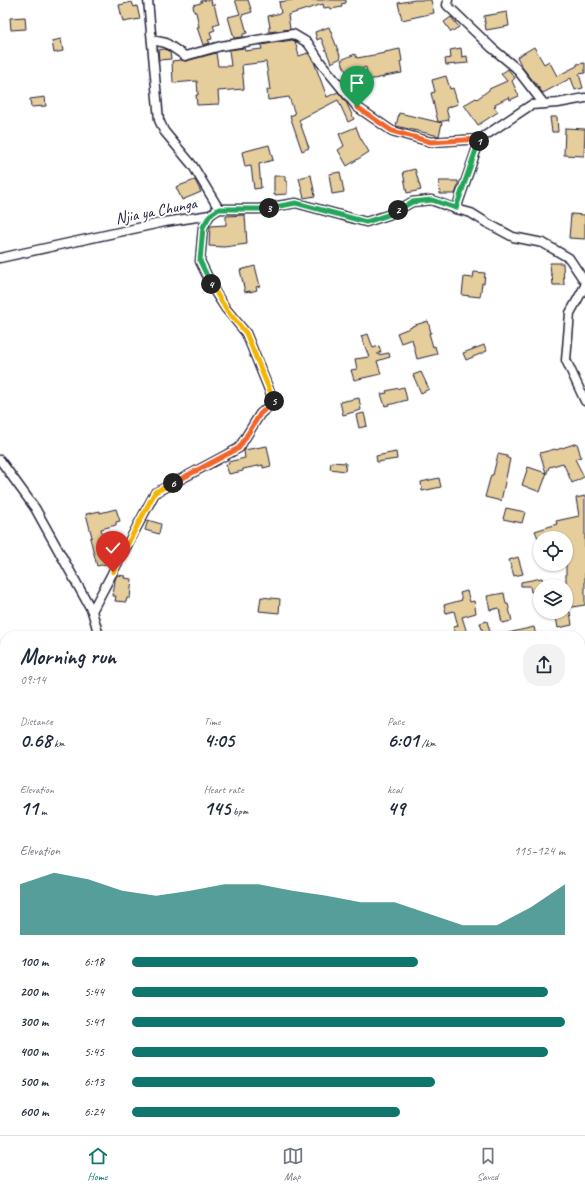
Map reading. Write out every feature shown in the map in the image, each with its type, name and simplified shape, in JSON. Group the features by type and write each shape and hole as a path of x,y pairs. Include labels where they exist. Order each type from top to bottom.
{"street":[{"path":"141,0 148,3 159,120 164,131 192,166 219,209"},
{"path":"448,0 447,5 492,48 516,68 544,104"},
{"path":"152,40 166,43 185,56 221,46 293,34 308,43 321,63 357,107 392,131 431,142 480,139 531,105 585,98"},
{"path":"456,208 480,139"},
{"name":"Njia ya Chunga","path":"0,258 165,222 210,215 219,209 259,209 296,203 366,222 391,214 412,202 432,200 471,213 513,237 543,243 569,258 585,282"},
{"path":"92,611 155,492 239,448 260,414 274,402 246,333 226,309 215,292 200,261 203,227 210,215"},
{"path":"585,286 570,313 566,360 585,401"},
{"path":"0,460 35,508 92,611 98,631"}],"building":[{"path":"206,0 211,0 212,5 214,4 219,24 213,26 215,30 210,32 212,39 208,40 210,43 203,45 197,27 199,27 193,5"},
{"path":"235,0 248,0 252,12 242,15 247,33 243,34 243,37 234,38 228,17 240,14"},
{"path":"292,0 346,0 346,3 341,4 342,7 331,9 330,7 324,8 323,4 288,15 290,29 269,32 270,27 268,16 281,13 279,2"},
{"path":"415,0 431,0 434,13 402,20 398,3"},
{"path":"132,2 134,7 137,6 140,19 123,22 119,5"},
{"path":"507,12 509,26 486,30 484,16"},
{"path":"25,17 26,29 11,30 10,18"},
{"path":"451,17 459,27 451,32 444,22"},
{"path":"329,27 341,58 331,63 321,38 317,40 315,32"},
{"path":"61,39 63,51 54,53 52,41"},
{"path":"292,40 295,41 299,56 308,53 314,62 327,97 338,92 346,102 354,119 348,122 338,100 299,120 309,148 302,151 290,116 295,114 289,97 268,100 267,90 270,90 266,62 242,65 244,89 218,91 219,104 197,105 197,81 173,83 172,61 186,61 216,53 218,66 231,66 229,50 244,48 245,51 262,49 261,45"},
{"path":"534,47 544,64 549,61 557,76 577,66 577,64 585,63 585,73 579,74 583,88 575,90 571,78 543,93 522,67 517,57"},
{"path":"461,48 462,57 467,56 468,63 446,65 445,59 451,58 450,50"},
{"path":"165,49 170,52 171,59 159,60 158,50"},
{"path":"400,49 402,73 368,80 366,67 347,74 341,60 355,54 357,58"},
{"path":"508,69 515,78 512,81 519,96 510,100 509,97 495,104 496,106 494,107 498,112 478,125 464,105 476,98 477,99 489,89 507,81 501,74"},
{"path":"446,76 450,89 453,88 458,104 446,108 449,120 438,122 431,93 435,92 432,80"},
{"path":"45,97 46,106 31,107 30,99"},
{"path":"399,113 442,123 439,136 396,126"},
{"path":"550,117 557,117 558,132 552,132"},
{"path":"356,127 369,152 347,166 338,150 344,146 339,134"},
{"path":"565,128 585,129 584,156 564,155"},
{"path":"269,145 273,160 259,164 261,188 254,189 251,166 245,167 242,152"},
{"path":"415,169 421,190 407,193 403,172"},
{"path":"340,172 344,192 332,194 329,174"},
{"path":"311,175 315,196 304,198 299,178"},
{"path":"274,176 285,176 285,181 287,181 287,194 274,195"},
{"path":"195,180 201,192 182,200 176,187"},
{"path":"439,181 458,181 455,194 440,194"},
{"path":"571,214 585,215 585,239 569,238"},
{"path":"245,215 247,244 224,247 209,246 210,226 226,225 226,216"},
{"path":"550,263 563,263 564,285 553,285"},
{"path":"255,266 260,286 256,287 257,290 245,292 240,270"},
{"path":"474,272 485,273 484,284 482,283 480,297 462,295 464,277 473,278"},
{"path":"428,321 431,333 429,333 433,347 435,346 437,354 417,359 412,339 401,343 397,333"},
{"path":"368,334 373,348 379,346 381,352 378,353 378,355 389,353 390,357 377,361 381,374 354,380 351,370 357,369 355,359 369,357 361,336"},
{"path":"484,345 487,351 466,360 463,353"},
{"path":"421,372 429,389 421,393 413,375"},
{"path":"404,387 407,400 385,406 381,394 387,393 386,391"},
{"path":"359,398 361,410 343,415 340,402"},
{"path":"364,413 367,426 359,428 356,415"},
{"path":"577,443 581,457 575,459 584,477 572,483 563,463 549,467 540,492 522,485 528,467 546,473 540,453 556,450"},
{"path":"267,446 271,466 263,468 263,465 243,469 243,471 229,474 226,465 229,464 228,462 245,458 244,450"},
{"path":"396,452 397,459 377,462 376,456"},
{"path":"498,454 507,456 507,458 510,459 501,501 485,497 491,475 493,475"},
{"path":"331,462 346,463 345,471 330,469"},
{"path":"439,478 441,487 422,491 421,482"},
{"path":"585,496 585,605 573,607 573,579 566,579 566,571 573,571 573,531 535,531 557,524 556,521 579,516 576,498"},
{"path":"506,508 525,512 522,523 503,519"},
{"path":"116,509 120,521 116,522 116,525 101,529 110,563 97,566 86,514 100,511 100,513"},
{"path":"148,520 161,524 159,534 145,530"},
{"path":"518,557 523,574 514,576 509,560"},
{"path":"117,575 132,579 130,598 127,598 126,602 115,601 116,596 113,596"},
{"path":"533,580 533,592 531,592 530,586 521,586 521,582"},
{"path":"467,591 470,602 474,601 476,613 462,617 466,631 454,631 453,627 458,626 454,611 446,613 444,605 462,600 460,593"},
{"path":"504,593 512,621 502,623 499,608 490,610 487,596"},
{"path":"261,597 280,599 279,613 259,611"},
{"path":"556,619 571,619 572,625 558,628"},
{"path":"487,621 490,631 482,631 480,623"},
{"path":"534,627 535,631 517,631"}],"route":[{"path":"113,572 155,492 239,448 260,414 274,402 246,333 226,309 215,292 200,261 203,227 210,215 219,209 259,209 296,203 366,222 391,214 412,202 432,200 456,208 480,139 431,142 392,131 357,107"}]}
